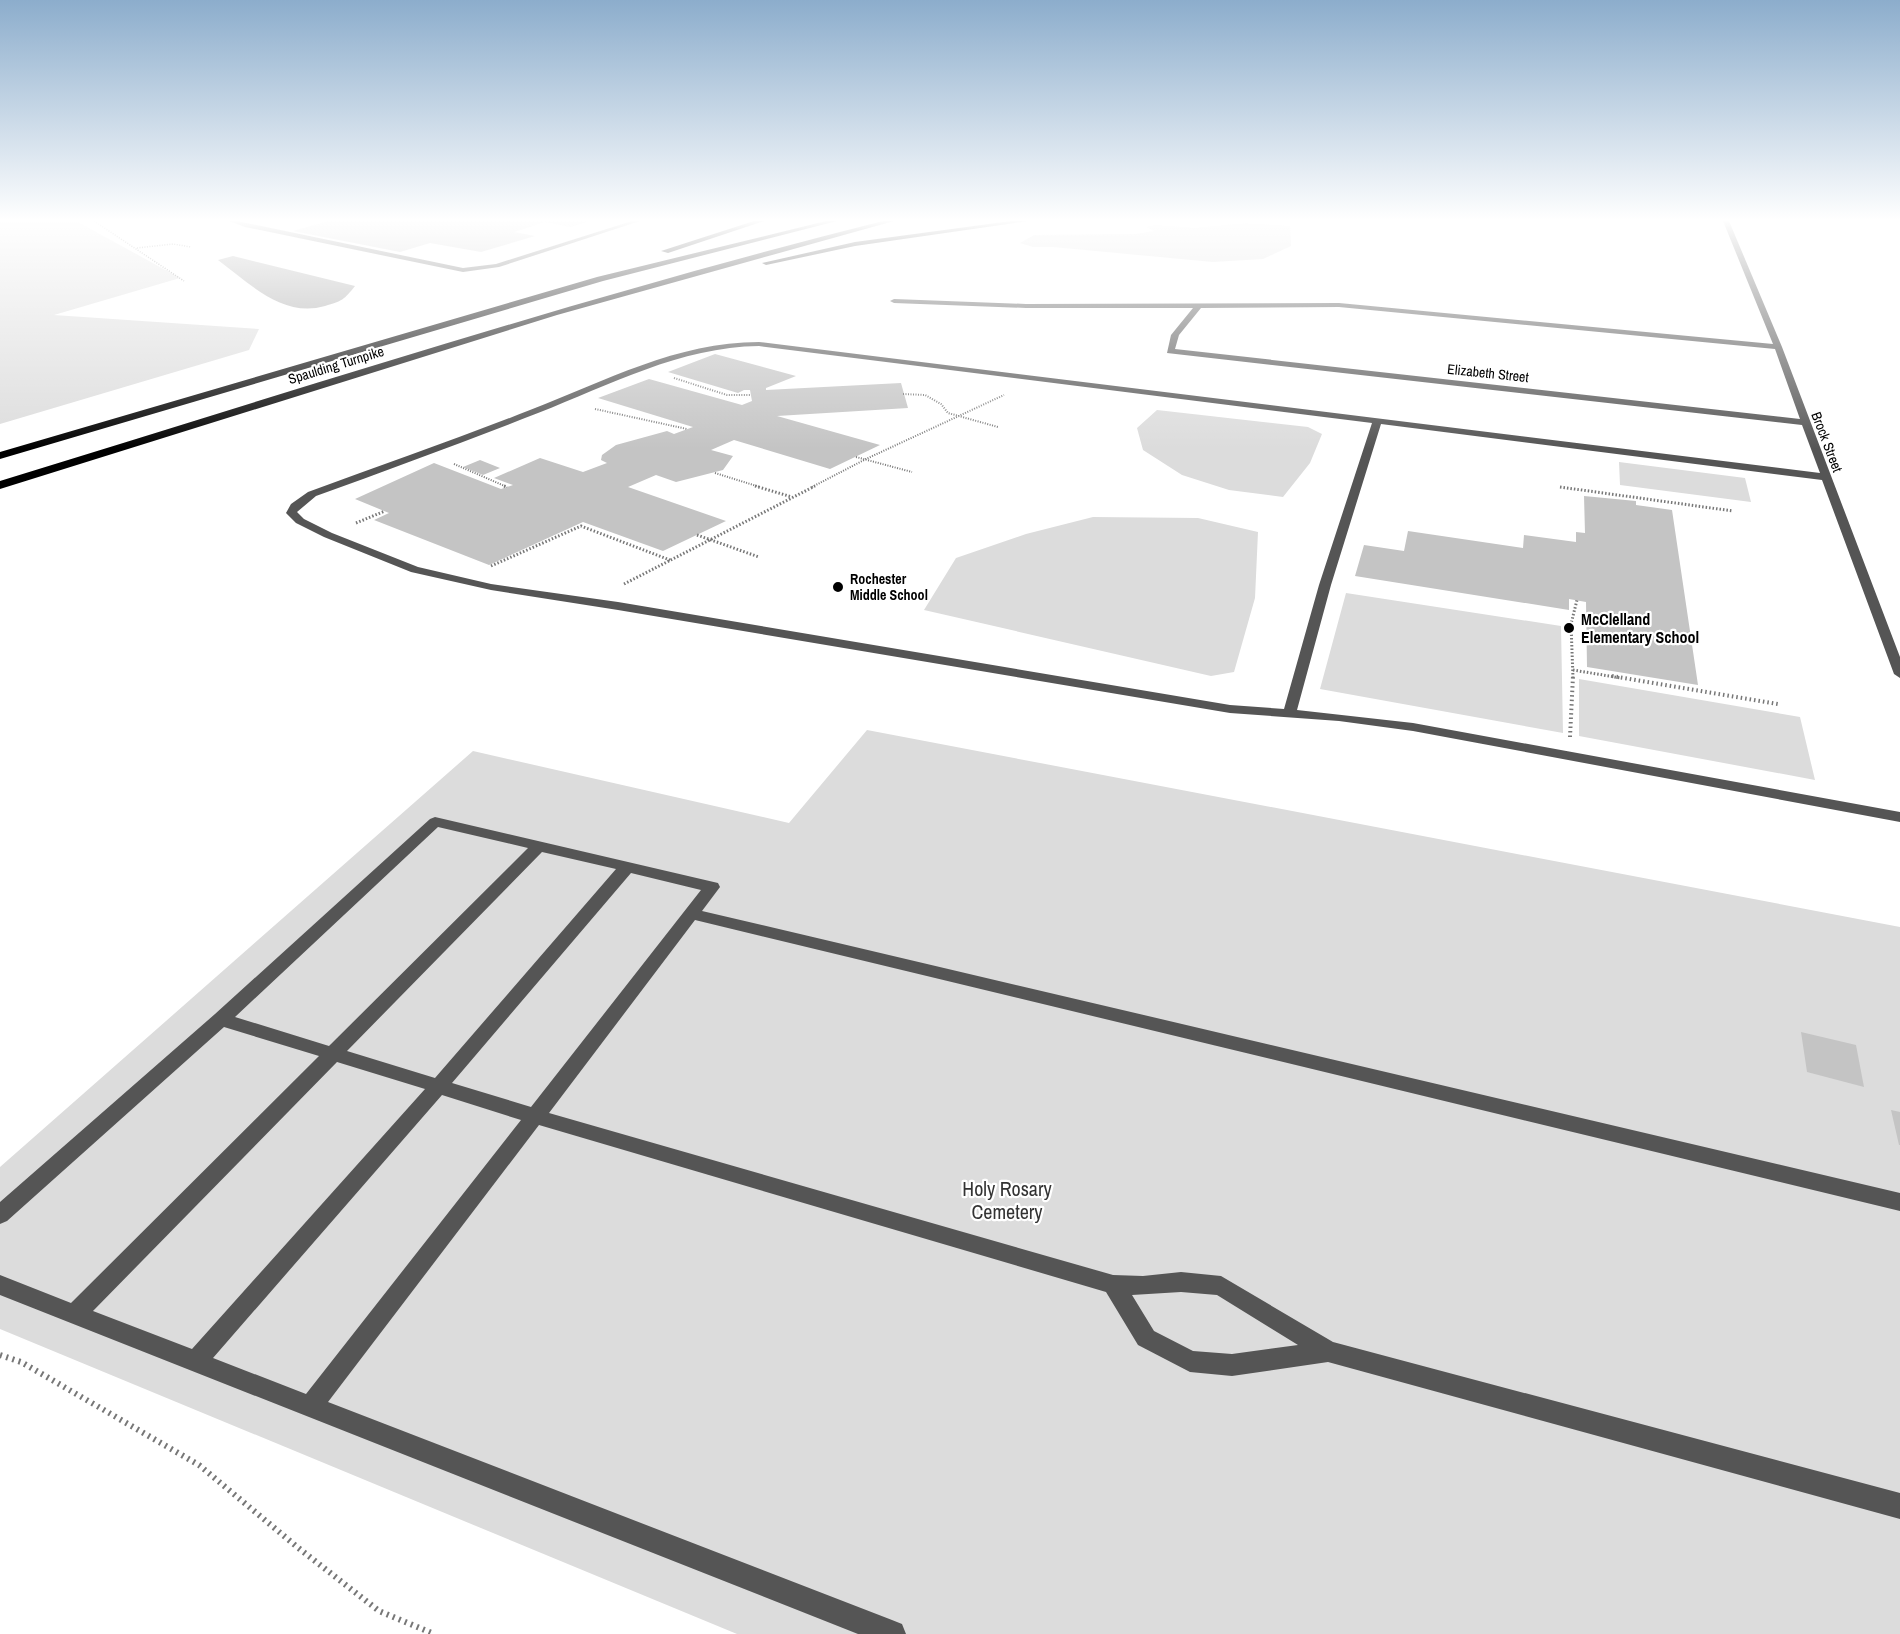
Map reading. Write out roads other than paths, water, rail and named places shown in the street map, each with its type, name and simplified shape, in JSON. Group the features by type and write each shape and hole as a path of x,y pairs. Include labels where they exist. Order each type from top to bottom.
{"highway":[{"path":"142,414 278,366 508,297"},
{"name":"Spaulding Turnpike","path":"0,456 538,297"},
{"name":"Spaulding Turnpike","path":"0,485 609,297"},
{"path":"557,312 638,297"}],"street":[{"name":"Brock Street","path":"1757,297 1900,674"},
{"path":"894,302 1026,306 1358,306 1778,347"},
{"name":"Elizabeth Street","path":"1199,305 1175,336 1170,351 1804,422"},
{"path":"1826,477 743,343 705,346 426,453 312,494 295,506 291,513 300,521 328,535 415,570 491,587 618,606 1230,709 1339,717 1413,727 1900,817"},
{"path":"1289,714 1325,585 1377,421"},
{"path":"0,1215 221,1019 435,822 712,887 311,1406"},
{"path":"75,1314 539,846"},
{"path":"196,1361 439,1086 627,867"},
{"path":"693,914 1900,1202"},
{"path":"221,1019 534,1116 1113,1285 1143,1286 1181,1282 1221,1286 1329,1351 1900,1506"},
{"path":"0,1285 892,1634"},
{"path":"1113,1285 1146,1338 1190,1361 1232,1365 1329,1351"}],"place":[{"name":"Rochester Middle School","path":"838,587"},
{"name":"McClelland Elementary School","path":"1569,628"}],"park label":[{"name":"Holy Rosary Cemetery","path":"1007,1200"}]}
